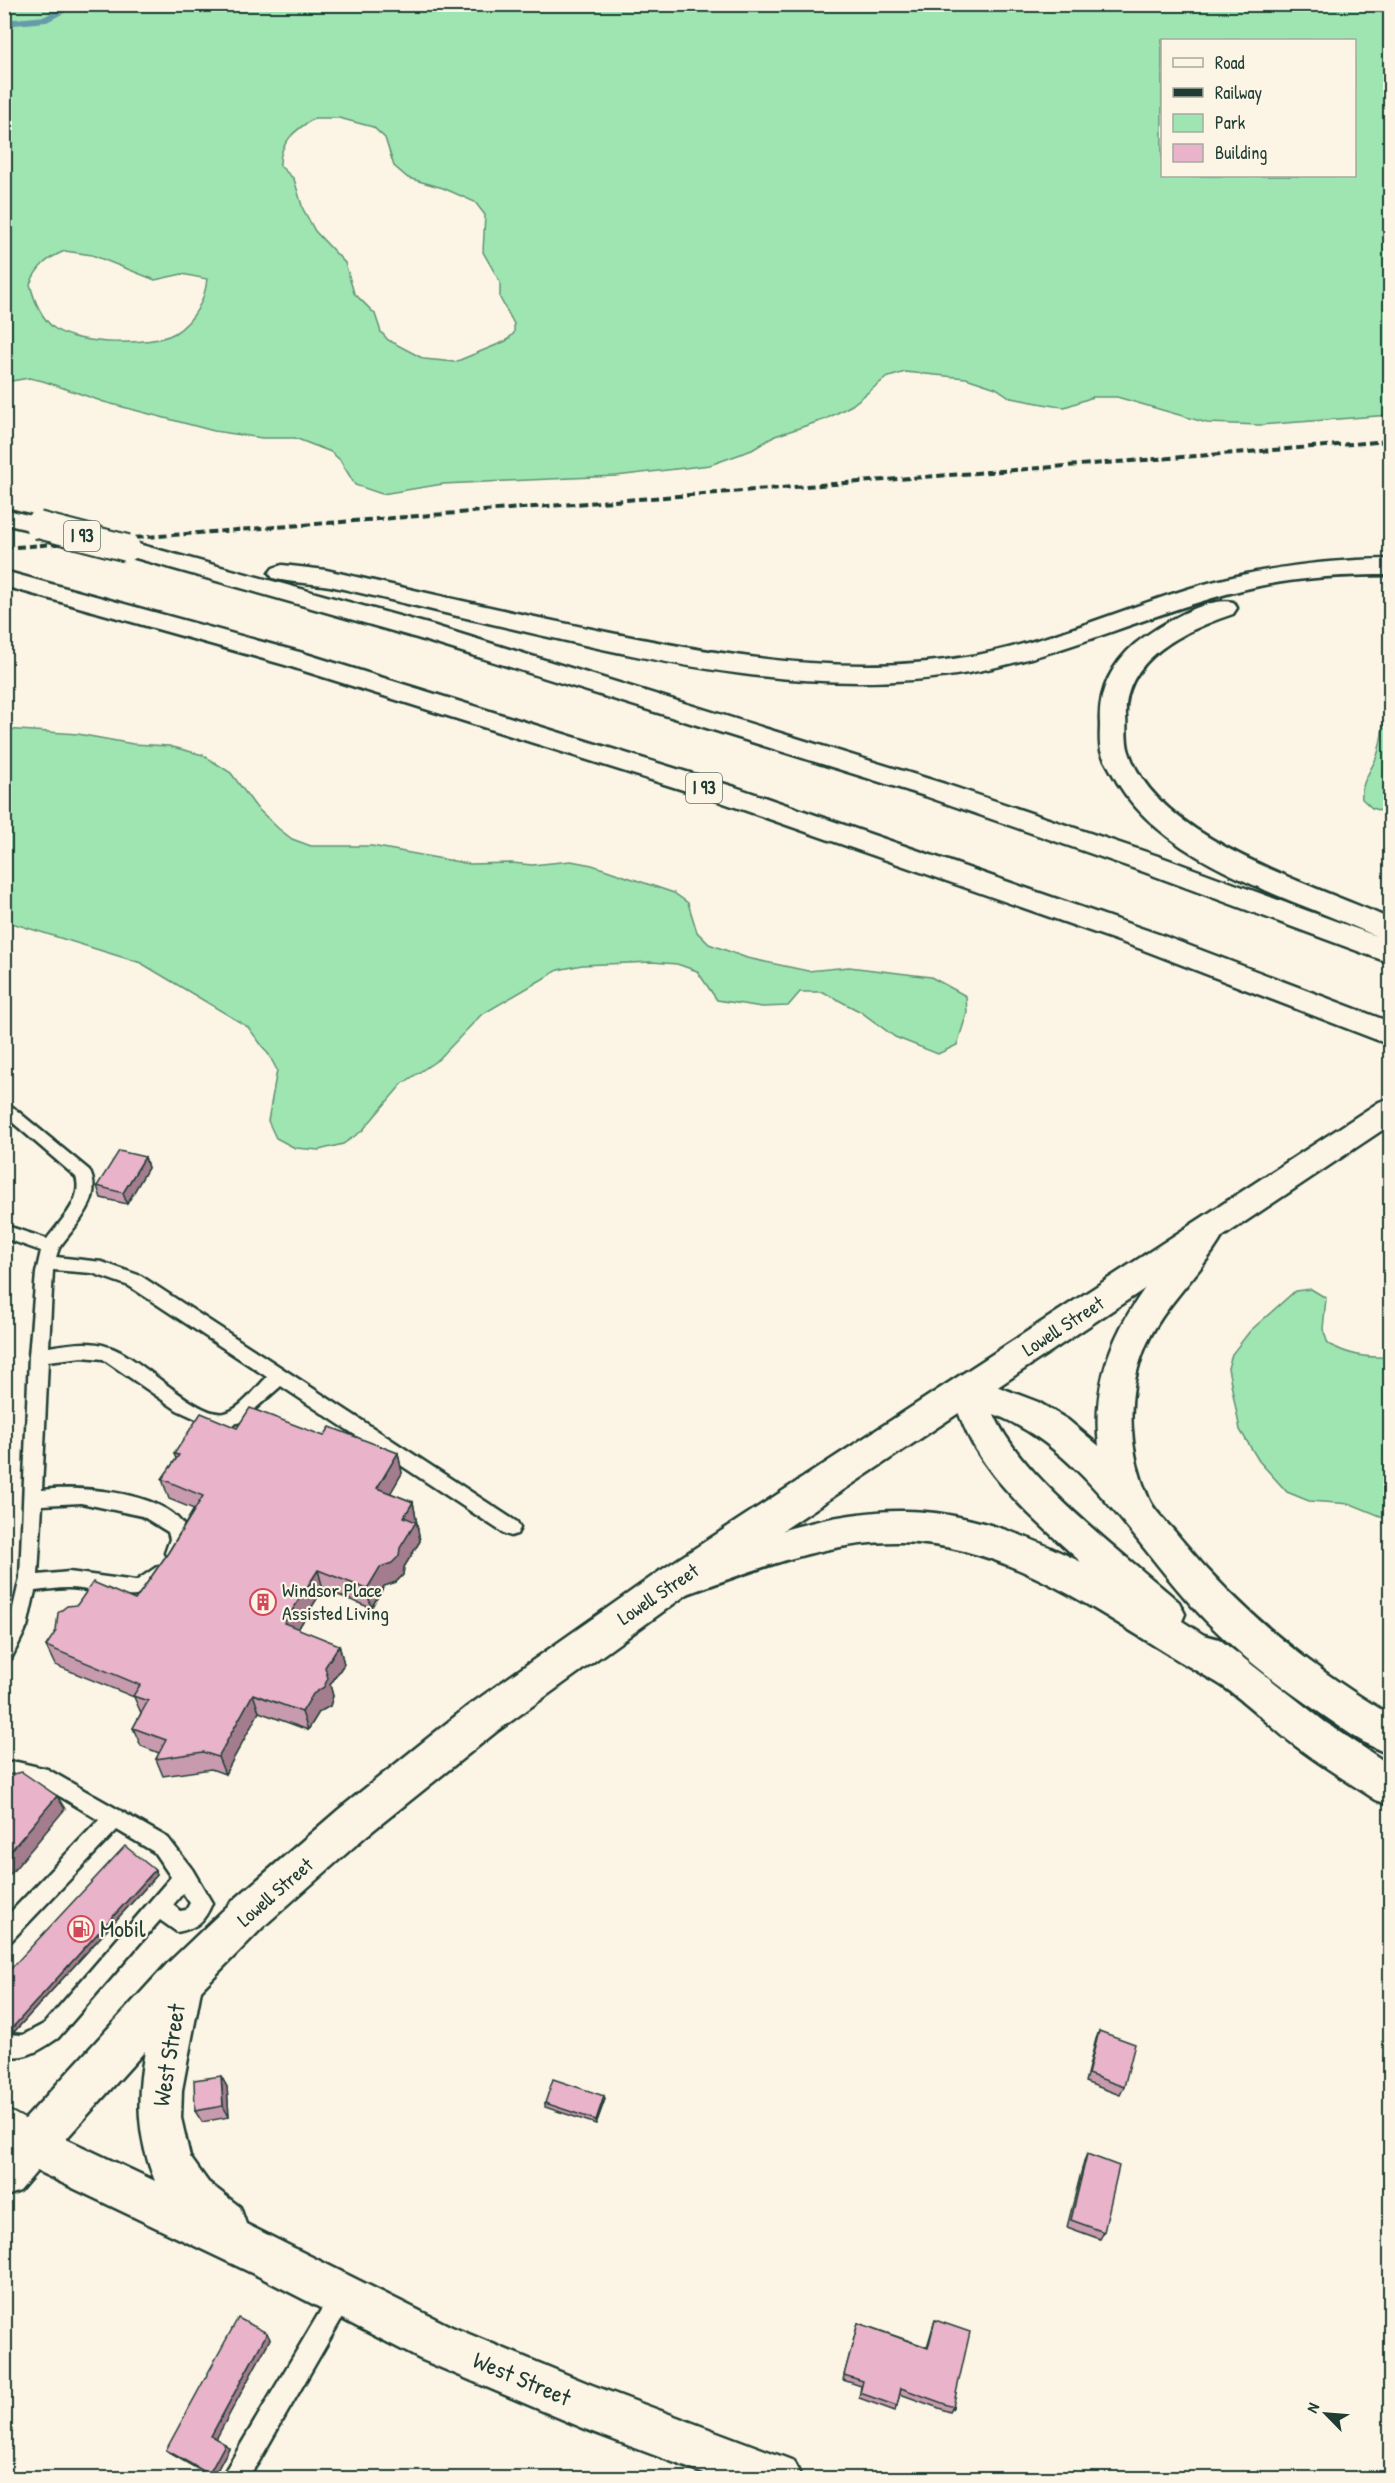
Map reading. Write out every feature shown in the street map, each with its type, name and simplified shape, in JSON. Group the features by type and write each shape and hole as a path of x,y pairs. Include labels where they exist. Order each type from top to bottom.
{"main road":[{"name":"I 93","path":"4,516 173,559 426,632 935,790 1154,865 1390,952"},
{"path":"173,559 326,578 563,631 737,666 789,672 845,674 906,672 966,665 1033,650 1232,585 1305,572 1390,567"},
{"name":"I 93","path":"4,578 279,655 616,759 907,855 1154,944 1390,1034"},
{"path":"1390,585 1351,585 1261,598 1215,611 1184,624 1157,640 1133,661 1113,697 1111,725 1116,753 1129,780 1174,828 1245,870 1360,915 1390,931"},
{"name":"Lowell Street","path":"13,2150 182,1978 204,1932 352,1823 472,1726 673,1582 1390,1110"},
{"path":"1140,1516 1125,1482 1118,1458 1114,1419 1117,1381 1122,1361 1142,1318 1157,1294 1210,1230"},
{"path":"967,1389 1028,1413 1060,1436 1095,1466 1140,1516 1180,1566 1244,1633 1291,1671 1390,1736"},
{"path":"967,1389 991,1443 1036,1494 1222,1667 1311,1735 1390,1787"},
{"path":"673,1582 801,1540 848,1530 907,1526 946,1530 1004,1544 1062,1569 1222,1667"},
{"name":"West Street","path":"182,1978 159,2102 160,2129 165,2155 172,2171 192,2199 276,2261"},
{"name":"West Street","path":"13,2150 276,2261 436,2343 590,2408 777,2478"}],"lane":[{"path":"4,1106 83,1174 87,1194 82,1205 51,1246 46,1264 38,1356 34,1498 28,1584 18,1627 4,1653"},
{"path":"4,1231 26,1240 51,1246"},
{"path":"46,1264 78,1263 112,1269 135,1281 512,1528"},
{"path":"38,1356 81,1350 106,1353 128,1365 196,1412 217,1420 237,1414 280,1376"},
{"path":"28,1584 69,1580 143,1588 154,1579 176,1550 181,1536 169,1520 133,1506 80,1495 34,1498"},
{"path":"4,1773 17,1771 40,1776 161,1845 202,1903 204,1932 177,1922 159,1906"},
{"path":"4,1934 115,1818"},
{"path":"4,2044 15,2048 29,2045 51,2031 185,1876"},
{"path":"233,2478 250,2455 342,2296"}],"green space":[{"path":"4,5 1390,5 1390,415 1260,425 1207,423 1117,397 1093,397 1065,407 1054,406 1011,398 996,388 966,378 905,372 886,378 852,405 826,419 775,436 752,450 710,465 616,476 443,484 382,494 355,485 340,460 331,452 295,438 262,438 214,431 104,402 29,378 5,382","holes":["315,118 339,118 373,127 385,138 394,166 408,178 443,188 475,202 485,215 483,252 500,282 500,298 514,324 514,333 506,341 455,362 424,359 388,340 381,332 375,314 354,293 345,263 315,231 303,209 294,179 280,166 282,150 290,137","65,251 92,255 155,280 182,274 207,279 206,287 193,316 182,328 164,338 132,342 79,338 64,334 49,324 38,308 30,284 39,268"]},
{"path":"1390,696 1390,814 1372,808 1362,799 1362,793 1364,782 1377,756"},
{"path":"4,729 78,734 133,744 169,746 203,755 231,773 256,807 279,829 292,839 311,846 372,846 470,864 532,865 571,861 592,865 674,893 688,903 697,932 709,944 747,958 808,971 849,967 931,977 966,996 967,1013 957,1045 938,1054 895,1037 861,1012 823,992 800,992 788,1006 762,1007 717,1000 697,971 677,964 652,962 582,965 558,970 481,1015 439,1059 402,1084 362,1131 343,1144 319,1150 295,1148 276,1138 268,1121 277,1070 248,1027 141,963 5,921"},
{"path":"1311,1289 1326,1298 1323,1329 1328,1344 1358,1355 1390,1357 1390,1520 1351,1504 1309,1501 1287,1492 1259,1461 1240,1430 1228,1368 1232,1354 1250,1331 1295,1291"}],"building":[{"path":"119,1151 145,1157 123,1193 97,1186"},
{"name":"Windsor Place Assisted Living","path":"250,1408 324,1436 330,1427 398,1453 377,1488 413,1502 404,1517 416,1522 400,1548 399,1556 392,1563 380,1567 367,1589 318,1570 284,1623 339,1645 325,1667 328,1678 324,1687 313,1694 302,1712 253,1694 218,1757 203,1752 156,1759 166,1740 133,1728 148,1701 133,1696 140,1685 46,1646 56,1631 58,1613 67,1606 77,1605 93,1582 135,1600 168,1553 203,1496 162,1479 179,1455 174,1454 201,1413 237,1428"},
{"path":"22,1772 57,1796 4,1859 4,1776"},
{"name":"Mobil","path":"125,1846 155,1870 12,2028 4,2029 4,1976"},
{"path":"1099,2031 1135,2044 1124,2087 1088,2074"},
{"path":"221,2076 223,2106 195,2111 194,2080"},
{"path":"553,2079 604,2096 596,2120 545,2103"},
{"path":"1087,2154 1119,2166 1104,2232 1071,2220"},
{"path":"238,2318 267,2333 211,2436 225,2444 209,2474 166,2450"},
{"path":"935,2320 970,2332 953,2407 901,2388 897,2406 860,2393 863,2381 844,2375 858,2323 928,2348"}],"waterway":[{"path":"4,23 46,19 67,8 84,4"},
{"path":"127,4 147,4"}],"railway":[{"path":"4,548 1390,441"}],"place":[{"name":"Windsor Place Assisted Living","path":"263,1602"},
{"name":"Mobil","path":"81,1929"}]}
